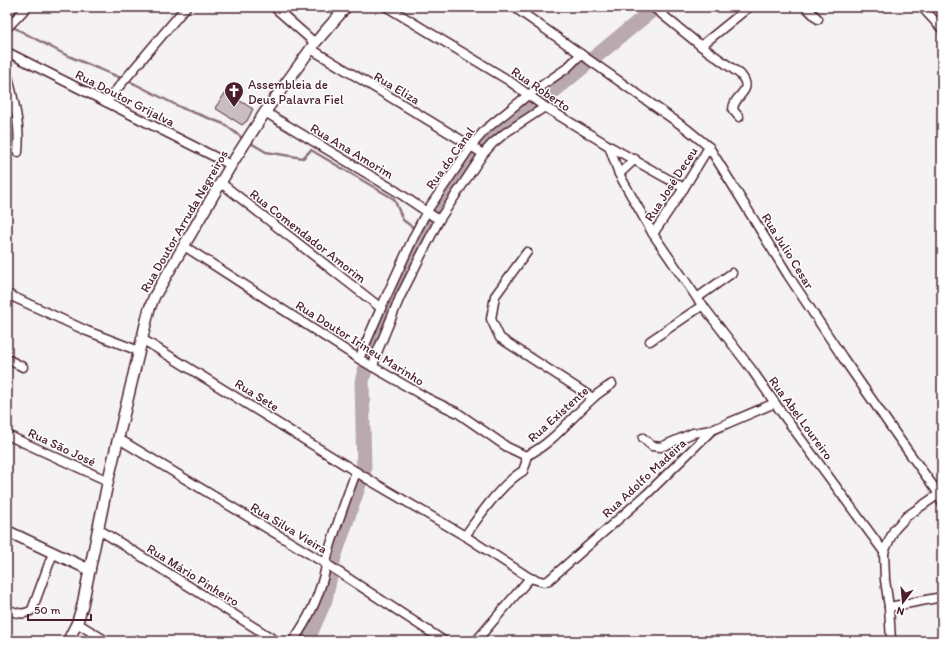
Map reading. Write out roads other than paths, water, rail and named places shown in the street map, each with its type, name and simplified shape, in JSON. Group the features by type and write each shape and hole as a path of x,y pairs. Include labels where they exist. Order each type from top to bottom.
{"street":[{"path":"7,28 27,7"},
{"path":"106,102 186,7"},
{"name":"Rua Eliza","path":"274,7 313,46 472,146 482,154"},
{"name":"Rua Doutor Arruda Negreiros","path":"68,641 77,623 82,607 108,481 149,310 154,297 231,166 265,112 313,46 346,7"},
{"name":"Rua Roberto","path":"387,7 508,80 543,106 609,146 635,159 684,188"},
{"name":"Rua Julio Cesar","path":"514,7 687,129 709,147 788,275 843,358 900,440 941,493 942,504"},
{"path":"653,7 701,46 740,74 745,80 746,85 744,91 733,106 733,110 739,117"},
{"path":"701,46 749,7"},
{"path":"806,7 818,19"},
{"path":"922,7 942,29"},
{"name":"Rua Doutor Grijalva","path":"7,52 231,166"},
{"name":"Rua do Canal","path":"360,360 381,308 427,211 472,146 486,129 529,95 563,72 582,55"},
{"path":"7,72 19,125 18,152"},
{"path":"373,367 376,355 400,297 439,220 482,154 505,133 543,106"},
{"name":"Rua Ana Amorim","path":"265,112 427,211 439,220"},
{"name":"Rua Abel Loureiro","path":"609,146 619,174 653,234 700,301 884,552"},
{"name":"Rua José Deceu","path":"653,234 709,147"},
{"path":"619,174 635,159"},
{"name":"Rua Comendador Amorim","path":"221,183 381,308"},
{"name":"Rua Doutor Irineu Marinho","path":"184,246 360,360 427,398 458,413 507,447 526,456"},
{"path":"527,252 495,296 491,318 500,338 592,398"},
{"path":"650,341 700,301 732,272"},
{"path":"7,294 87,331 139,351"},
{"name":"Rua Sete","path":"142,339 357,473 465,536"},
{"path":"7,360 23,367"},
{"name":"Rua Existente","path":"465,536 494,498 515,476 523,472 526,456 544,445 592,398 612,384"},
{"name":"Rua Adolfo Madeira","path":"530,578 544,582 549,580 646,494 712,430 775,403"},
{"path":"643,438 652,446 661,447 693,433 712,430"},
{"name":"Rua São José","path":"7,435 108,481"},
{"name":"Rua Silva Vieira","path":"119,439 327,564 444,641"},
{"path":"293,641 305,624 316,602 343,506 357,473"},
{"path":"891,641 884,552 894,530 907,516 941,493"},
{"name":"Rua Mário Pinheiro","path":"98,529 276,641"},
{"path":"7,531 90,570"},
{"path":"465,536 530,578 476,641"},
{"path":"7,609 21,614 27,614 32,610 53,553"},
{"path":"889,607 942,597"},
{"path":"77,623 106,641"}],"waterway":[{"path":"307,641 325,600 334,557 364,470 362,382 370,350 424,235 439,208 487,134 544,99 656,7"},
{"path":"11,26 66,55 135,84 182,108 224,124 245,140"},
{"path":"249,142 266,152 303,158 311,150 394,199 403,220 411,226 426,231"}],"place":[{"name":"Assembleia de Deus Palavra Fiel","path":"234,108"}]}
